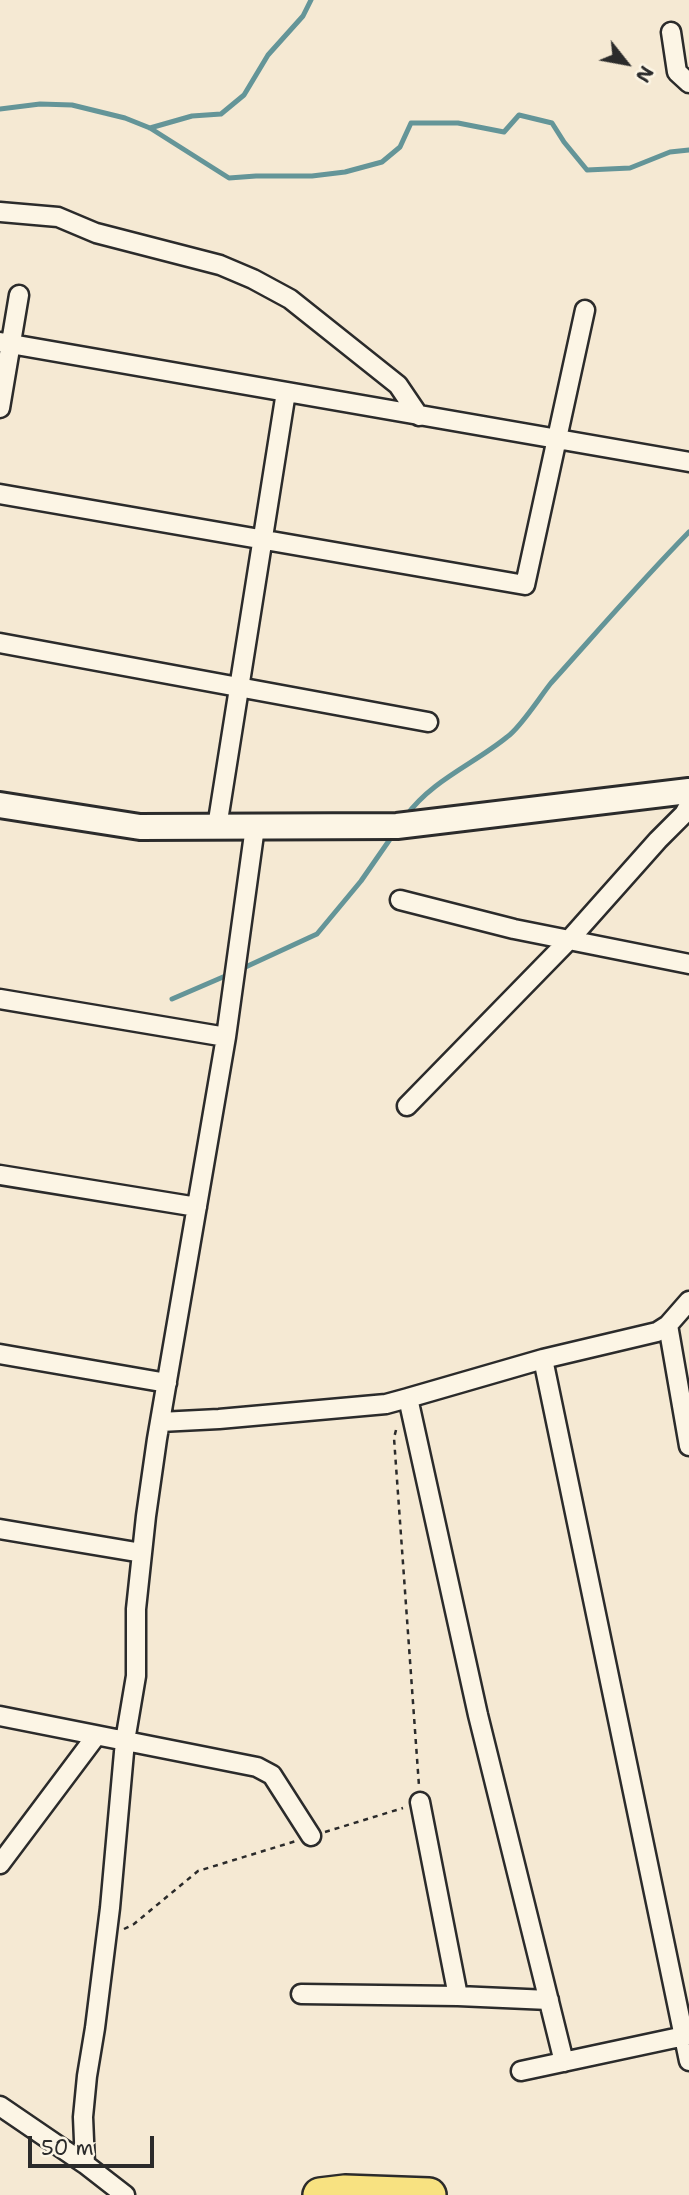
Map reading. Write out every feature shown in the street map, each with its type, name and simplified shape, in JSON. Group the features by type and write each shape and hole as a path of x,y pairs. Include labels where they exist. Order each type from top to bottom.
{"highway":[{"path":"320,2195 345,2192 429,2195"}],"street":[{"path":"671,32 677,72 689,83"},
{"path":"0,212 58,217 96,233 220,265 253,279 290,299 398,385 419,416"},
{"path":"0,408 6,343 19,295"},
{"path":"0,494 525,585 585,310"},
{"path":"6,343 689,462"},
{"path":"217,827 286,393"},
{"path":"0,643 428,722"},
{"path":"0,805 140,827 397,826 689,791"},
{"path":"407,1106 569,940 684,814 689,805"},
{"path":"85,2164 83,2117 110,1908 125,1741 136,1675 136,1609 142,1553 160,1422 226,1037 256,827"},
{"path":"400,900 514,929 689,964"},
{"path":"0,999 226,1037"},
{"path":"0,1175 197,1207"},
{"path":"160,1422 386,1404 543,1359 657,1332 668,1325 689,1301"},
{"path":"668,1325 689,1446"},
{"path":"0,1354 167,1383"},
{"path":"543,1359 686,2035 689,2061"},
{"path":"408,1398 478,1715 564,2062"},
{"path":"0,1528 142,1553"},
{"path":"0,1716 257,1767 272,1775 311,1836"},
{"path":"0,1864 96,1736"},
{"path":"420,1802 457,1996"},
{"path":"301,1994 549,2000"},
{"path":"522,2071 686,2035"},
{"path":"0,2106 85,2164 117,2194"}],"path":[{"path":"105,1939 134,1924 198,1871 420,1802 394,1438 408,1398"}],"waterway":[{"path":"150,128 192,116 221,114 244,95 268,55 303,16 311,0"},
{"path":"0,109 40,104 72,105 125,118 150,128 229,178 312,176 345,172 382,162 400,147 411,123 458,123 504,132 519,115 552,123 587,170 630,168 670,152 689,150"},
{"path":"406,816 428,792 512,732 551,683 689,532"},
{"path":"239,970 317,934 361,881 395,832"},
{"path":"172,999 230,974"}]}
